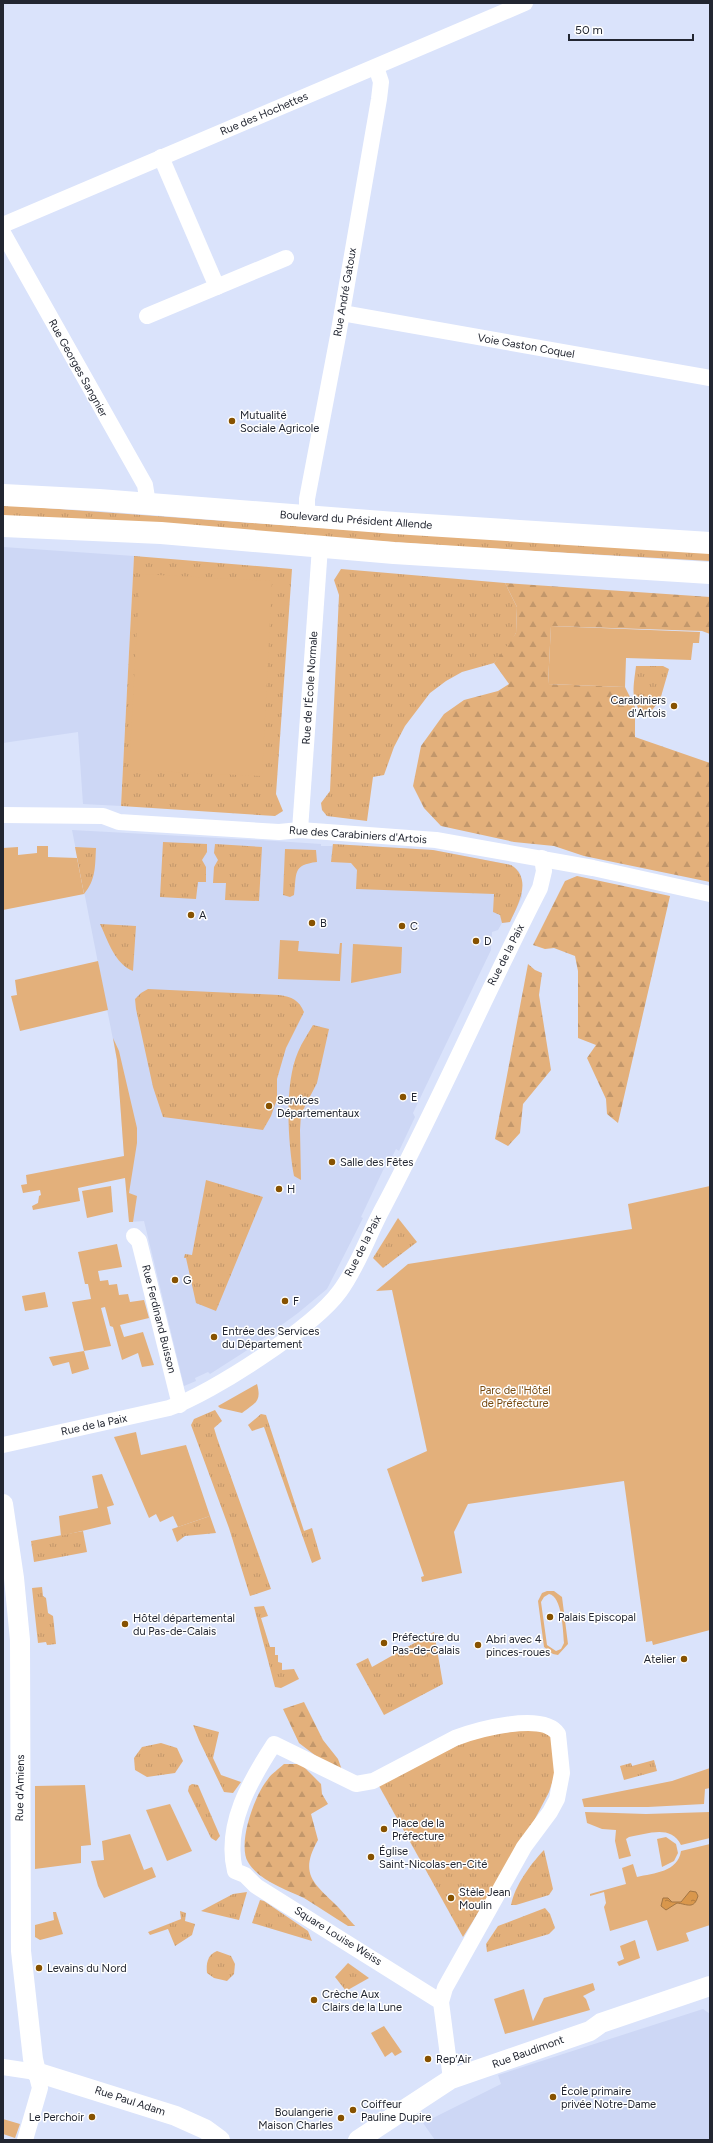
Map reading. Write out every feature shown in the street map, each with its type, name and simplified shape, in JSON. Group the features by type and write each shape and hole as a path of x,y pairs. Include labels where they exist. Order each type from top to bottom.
{"main road":[{"name":"Boulevard du Président Allende","path":"3,495 148,504 307,517 710,543"},
{"path":"3,526 161,533 394,553 710,573"}],"street":[{"name":"Rue des Hochettes","path":"3,225 525,3"},
{"name":"Rue André Gatoux","path":"307,517 307,498 342,313 379,98 381,82 376,67"},
{"path":"161,157 216,287"},
{"name":"Rue Georges Sangnier","path":"3,233 145,485 148,504"},
{"path":"147,316 286,258"},
{"name":"Voie Gaston Coquel","path":"342,313 710,378"},
{"name":"Rue de l'École Normale","path":"300,830 320,547"},
{"name":"Rue des Carabiniers d'Artois","path":"3,815 103,816 119,822 279,832 290,829 436,840 542,858 710,894"},
{"name":"Rue de la Paix","path":"3,1445 180,1404 243,1368 308,1323 340,1291 400,1176 540,888 544,871 542,858"},
{"name":"Rue Ferdinand Buisson","path":"134,1236 139,1241 180,1404"},
{"name":"Rue d'Amiens","path":"3,1504 14,1578 20,1640 21,1950 33,2059 36,2072"},
{"name":"Square Louise Weiss","path":"533,1723 548,1726 558,1734 562,1773 557,1799 550,1812 524,1848 460,1958 445,1988 441,2002 256,1886 244,1875 235,1871 232,1850 233,1828 258,1767 274,1744 356,1784 365,1784 455,1738 468,1734 515,1724 533,1723"},
{"name":"Rue Baudimont","path":"358,2140 451,2078 590,2031 601,2023 710,1986"},
{"path":"441,2002 451,2078"},
{"path":"3,2067 36,2072 40,2088 25,2140"},
{"name":"Rue Paul Adam","path":"36,2072 176,2116 201,2127 220,2140"}],"shaded area":[{"path":"3,547 134,556 121,806 83,804 78,732 3,743"},
{"name":"Services Départementaux","path":"72,830 275,841 321,844 321,846 332,846 333,844 433,850 511,865 519,871 521,876 522,897 510,922 502,923 498,930 492,932 491,950 413,1113 415,1117 399,1151 396,1149 387,1167 385,1166 361,1217 363,1218 327,1289 298,1313 249,1349 210,1374 208,1372 195,1378 196,1381 184,1386 144,1221 129,1222 117,1060"},
{"path":"703,2009 710,2014 710,2140 435,2140 423,2123 501,2084 498,2075"}],"green space":[{"path":"3,505 393,533 710,552 710,561 465,547 3,516"},
{"path":"134,556 292,569 276,794 283,811 275,816 121,806"},
{"path":"341,569 505,583 517,607 516,633 508,647 494,663 462,672 446,681 430,693 405,726 394,747 384,775 373,777 367,821 327,816 322,810 321,803 330,791 339,595 334,580"},
{"path":"140,574 272,581 262,776 129,770"},
{"path":"505,583 710,597 710,634 702,631 551,626 548,684 625,687 635,707 635,737 710,763 710,882 584,856 554,846 514,842 441,826 424,808 413,786 421,746 444,714 464,700 498,691 509,684 494,663 516,633 517,607"},
{"path":"551,626 700,632 699,643 693,643 691,660 626,658 625,687 548,684"},
{"path":"636,666 663,666 669,669 660,700 649,714 644,714 639,709 634,698"},
{"path":"163,842 207,844 207,852 202,860 206,867 206,882 198,882 196,899 160,897"},
{"path":"215,844 262,847 259,901 225,900 226,883 213,883 214,867 218,860 214,853"},
{"path":"333,844 433,850 511,865 518,871 521,877 522,892 520,900 510,922 502,923 500,915 493,912 494,894 356,889 357,870 351,863 331,862"},
{"path":"37,846 48,846 48,857 77,858 84,894 3,910 3,848 18,847 18,855 37,853"},
{"path":"75,847 96,848 93,878 84,894"},
{"path":"285,849 316,850 317,862 303,865 297,871 294,895 290,897 283,895"},
{"path":"577,876 670,896 618,1123 607,1114 606,1099 587,1058 596,1045 578,1038 578,971 575,956 554,948 545,949 533,945 565,881"},
{"path":"100,924 136,926 133,971 127,968 117,958"},
{"path":"280,940 299,941 298,951 339,954 340,943 342,943 340,981 278,979"},
{"path":"353,944 402,947 401,973 351,983"},
{"path":"98,961 108,1010 20,1031 11,996 17,995 15,980"},
{"path":"528,964 535,970 542,973 539,995 551,1070 523,1104 520,1133 508,1146 495,1139"},
{"path":"148,989 279,995 291,998 300,1005 304,1012 286,1048 277,1079 277,1099 271,1116 263,1130 163,1117 153,1087 136,1009 135,999"},
{"path":"313,1025 329,1029 317,1083 301,1114 301,1180 294,1176 292,1162 288,1113 289,1096 294,1065 303,1041"},
{"path":"113,1038 119,1051 137,1128 137,1143 129,1193 137,1196 133,1222 129,1222 125,1178 78,1188 80,1201 33,1210 32,1206 38,1203 39,1196 41,1195 40,1190 23,1193 21,1185 27,1184 26,1175 124,1156 117,1060"},
{"path":"206,1180 263,1197 216,1311 196,1303 186,1258 184,1258 185,1254 192,1255"},
{"path":"111,1186 113,1212 87,1218 82,1191"},
{"name":"Parc de l'Hôtel de Préfecture","path":"710,1186 710,1630 653,1645 652,1641 646,1642 624,1481 468,1504 454,1532 462,1573 422,1582 421,1577 424,1576 387,1469 427,1451 392,1290 376,1291 408,1264 632,1229 628,1204"},
{"path":"398,1218 417,1242 383,1268 373,1258"},
{"path":"117,1244 122,1267 98,1271 100,1281 108,1280 109,1285 117,1284 119,1295 128,1294 130,1302 144,1300 149,1318 120,1325 124,1337 143,1332 154,1365 142,1367 138,1353 122,1360 113,1327 110,1326 105,1307 101,1308 111,1346 84,1351 72,1302 91,1299 88,1284 85,1284 78,1252"},
{"path":"45,1292 48,1307 25,1311 22,1296"},
{"path":"84,1351 89,1369 72,1374 69,1362 53,1366 49,1357"},
{"path":"257,1384 259,1395 256,1402 242,1413 220,1408 218,1406"},
{"path":"215,1410 222,1421 214,1428 217,1438 271,1589 250,1596 229,1528 191,1425 194,1419"},
{"path":"261,1414 266,1415 304,1531 312,1528 321,1559 312,1563 264,1427 252,1431 248,1425"},
{"path":"136,1432 141,1455 186,1445 210,1516 178,1527 173,1516 160,1522 156,1514 149,1518 114,1437"},
{"path":"102,1474 114,1505 107,1507 111,1524 61,1536 59,1516 98,1508 92,1476"},
{"path":"210,1516 216,1533 185,1536 177,1542 172,1529"},
{"path":"83,1531 87,1552 34,1562 31,1541"},
{"path":"42,1587 43,1596 46,1598 48,1613 53,1616 56,1644 47,1645 46,1642 38,1643 32,1588"},
{"path":"554,1591 562,1597 568,1644 558,1655 553,1654 544,1647 538,1601 542,1593","holes":["549,1594 557,1601 561,1614 564,1643 561,1649 556,1651 547,1645 541,1602 544,1597"]},
{"path":"264,1606 268,1616 261,1618 270,1647 275,1647 275,1655 278,1655 278,1662 282,1663 282,1670 294,1669 299,1679 281,1688 275,1687 254,1607"},
{"path":"434,1632 443,1684 384,1715 356,1664 368,1658 372,1667"},
{"path":"304,1702 323,1740 338,1759 342,1770 333,1769 299,1743 283,1709"},
{"path":"193,1725 219,1732 213,1758 221,1775 241,1782 233,1793 224,1792"},
{"path":"543,1728 552,1735 556,1771 549,1792 524,1840 463,1937 379,1786 475,1736"},
{"path":"161,1743 177,1748 183,1761 175,1773 147,1777 135,1770 134,1758 142,1747"},
{"path":"654,1760 657,1771 624,1780 620,1766 631,1763 632,1766"},
{"path":"284,1764 301,1764 321,1784 322,1794 328,1804 311,1814 318,1840 309,1862 309,1871 316,1885 355,1926 348,1926 304,1898 281,1888 259,1874 248,1862 245,1854 246,1832 253,1807 268,1779"},
{"path":"710,1768 710,1788 705,1789 704,1804 648,1807 584,1807 582,1799 672,1781"},
{"path":"192,1784 198,1785 220,1836 216,1841 211,1838 188,1791 189,1786"},
{"path":"85,1785 91,1845 81,1846 81,1863 35,1869 35,1786"},
{"path":"170,1804 192,1851 167,1861 146,1810"},
{"path":"585,1812 646,1814 710,1812 710,1838 681,1845 671,1834 665,1832 629,1837 626,1839 631,1856 619,1859 615,1841 616,1830 602,1829 587,1823"},
{"path":"130,1834 144,1870 152,1867 156,1877 104,1898 98,1886 91,1861 104,1860 102,1841"},
{"path":"666,1837 676,1844 678,1853 674,1861 662,1867 657,1839"},
{"path":"710,1844 710,1925 686,1933 689,1941 657,1951 647,1920 610,1931 604,1907 606,1903 604,1892 590,1896 590,1894 626,1884 622,1868 633,1864 637,1877 658,1873 675,1863 679,1858 681,1851"},
{"path":"544,1850 553,1889 549,1895 516,1905 511,1905 516,1890 524,1876"},
{"path":"247,1892 239,1920 201,1911 233,1894"},
{"path":"260,1900 264,1901 308,1931 312,1941 252,1923"},
{"path":"545,1908 550,1914 555,1928 549,1934 487,1952 486,1944 498,1926"},
{"path":"180,1911 186,1913 185,1921 195,1924 192,1935 175,1946 168,1929 150,1935 148,1932 181,1919"},
{"path":"53,1912 56,1912 63,1934 40,1940 35,1937 35,1925 54,1920"},
{"path":"635,1940 640,1958 619,1966 617,1962 624,1959 620,1946"},
{"path":"217,1951 231,1956 235,1964 234,1974 227,1981 214,1978 207,1973 209,1957"},
{"path":"348,1963 369,1978 346,1991 335,1977"},
{"path":"593,1983 595,1990 583,1996 586,1999 590,2010 505,2034 494,1999 524,1989 533,2021 544,1998"},
{"path":"384,2026 402,2052 395,2056 392,2052 385,2057 371,2033"},
{"path":"3,2119 20,2124 15,2138 3,2134"}],"water":[{"path":"690,1891 696,1892 698,1896 692,1905 677,1903 666,1910 661,1906 663,1898 668,1898 672,1902 681,1902"}],"place":[{"name":"Mutualité Sociale Agricole","path":"232,421"},
{"name":"Carabiniers d'Artois","path":"674,706"},
{"name":"A","path":"191,915"},
{"name":"B","path":"312,923"},
{"name":"C","path":"402,926"},
{"name":"D","path":"476,941"},
{"name":"E","path":"403,1097"},
{"name":"Services Départementaux","path":"269,1106"},
{"name":"Salle des Fêtes","path":"332,1162"},
{"name":"H","path":"279,1189"},
{"name":"G","path":"175,1280"},
{"name":"F","path":"285,1301"},
{"name":"Entrée des Services du Département","path":"214,1337"},
{"name":"Palais Episcopal","path":"550,1617"},
{"name":"Hôtel départemental du Pas-de-Calais","path":"125,1624"},
{"name":"Préfecture du Pas-de-Calais","path":"384,1643"},
{"name":"Abri avec 4 pinces-roues","path":"478,1645"},
{"name":"Atelier","path":"684,1659"},
{"name":"Place de la Préfecture","path":"384,1829"},
{"name":"Église Saint-Nicolas-en-Cité","path":"371,1857"},
{"name":"Stèle Jean Moulin","path":"451,1898"},
{"name":"Levains du Nord","path":"39,1968"},
{"name":"Crèche Aux Clairs de la Lune","path":"314,2000"},
{"name":"Rep’Air","path":"428,2059"},
{"name":"École primaire privée Notre-Dame","path":"553,2097"},
{"name":"Coiffeur Pauline Dupire","path":"353,2110"},
{"name":"Le Perchoir","path":"92,2117"},
{"name":"Boulangerie Maison Charles","path":"341,2118"}]}
